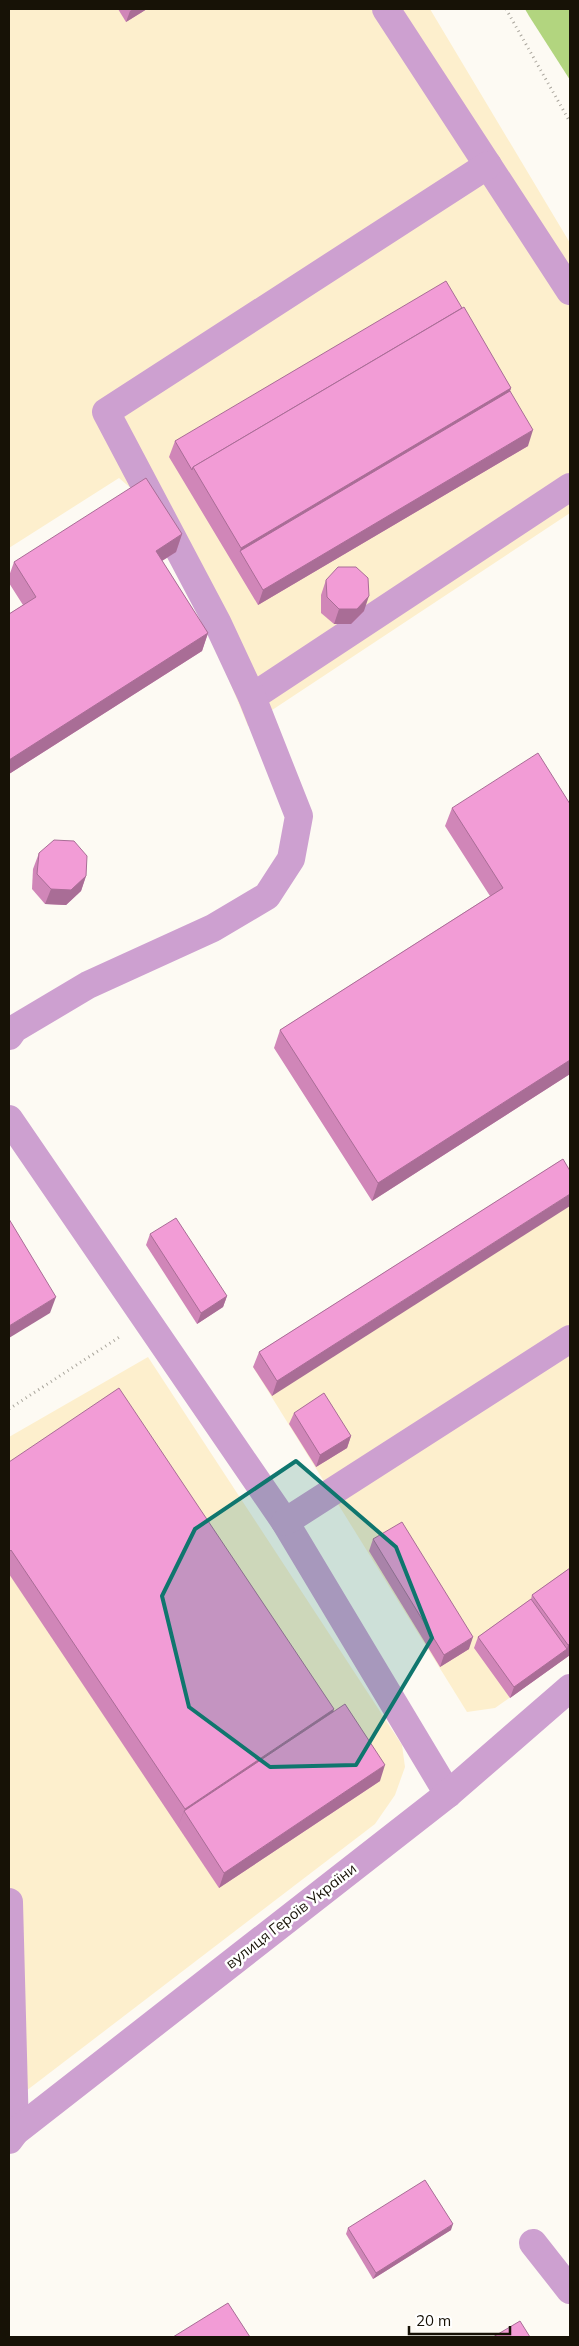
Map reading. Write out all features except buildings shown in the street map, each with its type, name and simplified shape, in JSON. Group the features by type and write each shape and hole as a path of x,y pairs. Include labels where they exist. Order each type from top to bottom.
{"street":[{"path":"386,9 570,291"},
{"path":"9,1036 14,1029 88,985 214,928 267,896 291,859 299,816 252,697 217,622 106,412 488,165"},
{"path":"252,697 570,487"},
{"path":"9,1119 285,1522 448,1794"},
{"path":"285,1522 570,1339"},
{"name":"вулиця Героїв України","path":"12,2136 448,1794 570,1688"},
{"path":"9,1902 12,2136"},
{"path":"533,2243 570,2290"}],"path":[{"path":"506,9 570,122"},
{"path":"9,1409 146,1320"}],"highlighted area":[{"path":"296,1461 396,1547 432,1638 356,1765 270,1767 189,1707 162,1596 195,1529"}],"shaded area":[{"path":"9,9 430,9 570,243 570,513 248,726 176,552 140,496 119,478 9,548"},
{"path":"570,1166 570,1655 495,1708 467,1712 253,1367"},
{"path":"148,1357 402,1745 405,1767 395,1795 375,1824 9,2104 9,1437"}],"green space":[{"path":"525,9 570,9 570,80 529,16"}]}
